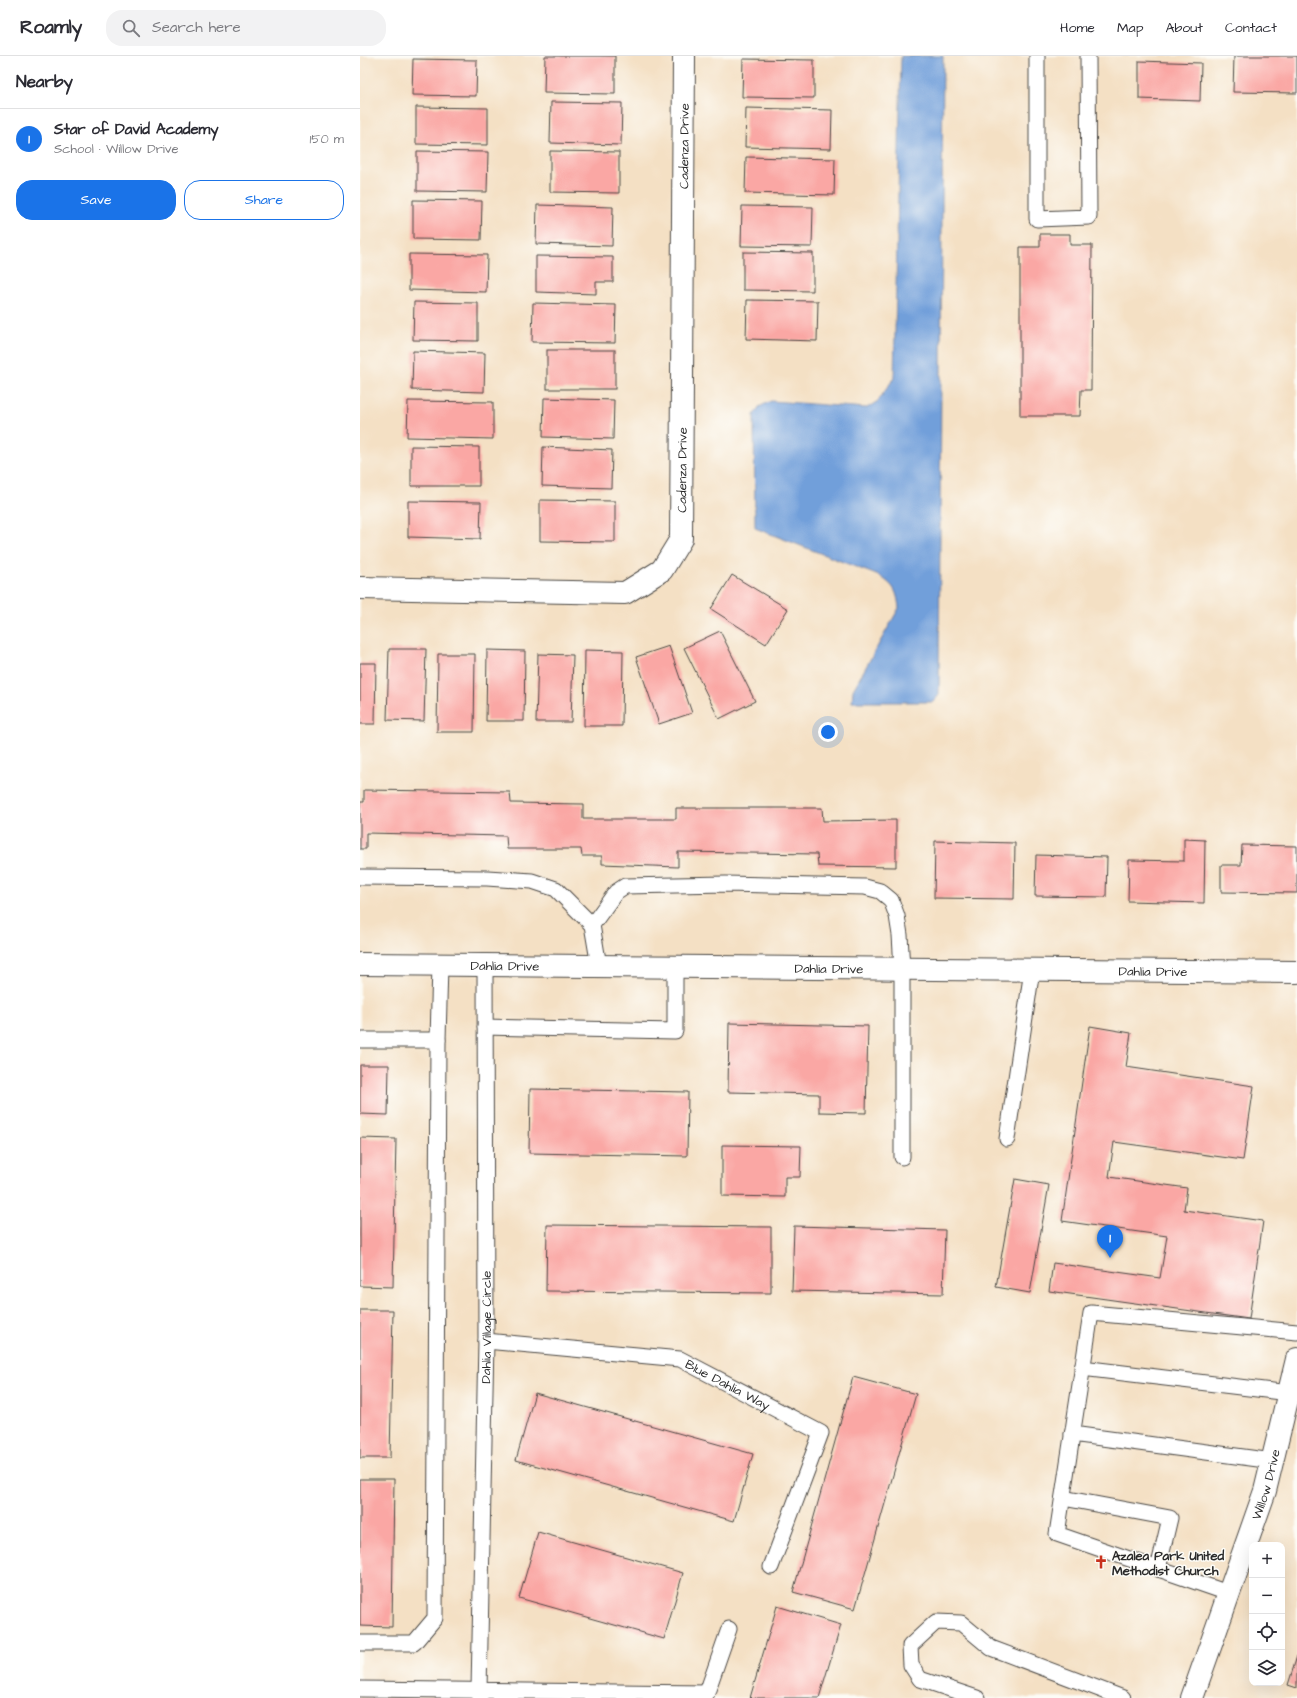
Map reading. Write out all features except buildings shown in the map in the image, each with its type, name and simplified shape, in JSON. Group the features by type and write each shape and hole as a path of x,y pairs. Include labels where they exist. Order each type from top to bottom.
{"street":[{"name":"Cadenza Drive","path":"360,588 624,594 662,570 681,539 684,56"},
{"name":"Dahlia Drive","path":"360,964 1297,972"},
{"name":"Willow Drive","path":"1192,1698 1265,1491 1297,1359"}],"lane":[{"path":"1037,56 1037,219 1089,217 1088,56"},
{"path":"360,877 487,878 532,881 556,890 592,925 599,966"},
{"path":"592,925 616,892 625,886 726,884 865,887 880,891 891,900 897,916 900,935 902,969 902,1157"},
{"path":"360,1643 414,1643 435,1618 438,1040 440,965"},
{"name":"Dahlia Village Circle","path":"480,1694 486,1341 485,965"},
{"path":"485,1027 675,1031 675,967"},
{"path":"1008,1139 1032,970"},
{"path":"360,1040 438,1040"},
{"path":"1228,1593 1057,1534 1091,1312 1297,1332"},
{"name":"Blue Dahlia Way","path":"486,1341 680,1359 821,1433 771,1567"},
{"path":"1082,1368 1289,1393"},
{"path":"1072,1434 1273,1461"},
{"path":"1063,1498 1170,1518 1158,1568"},
{"path":"977,1698 920,1679 911,1665 910,1646 936,1622 961,1623 991,1648 1123,1698"},
{"path":"360,1689 480,1694 706,1696 729,1629"}],"water":[{"path":"901,56 943,56 939,695 933,702 852,702 853,690 899,608 896,593 888,582 879,576 755,528 754,415 759,407 771,401 867,408 878,401 894,378"}],"place":[{"name":"Star of David Academy","path":"1110,1258"},
{"name":"Azalea Park United Methodist Church","path":"1101,1562"}]}
